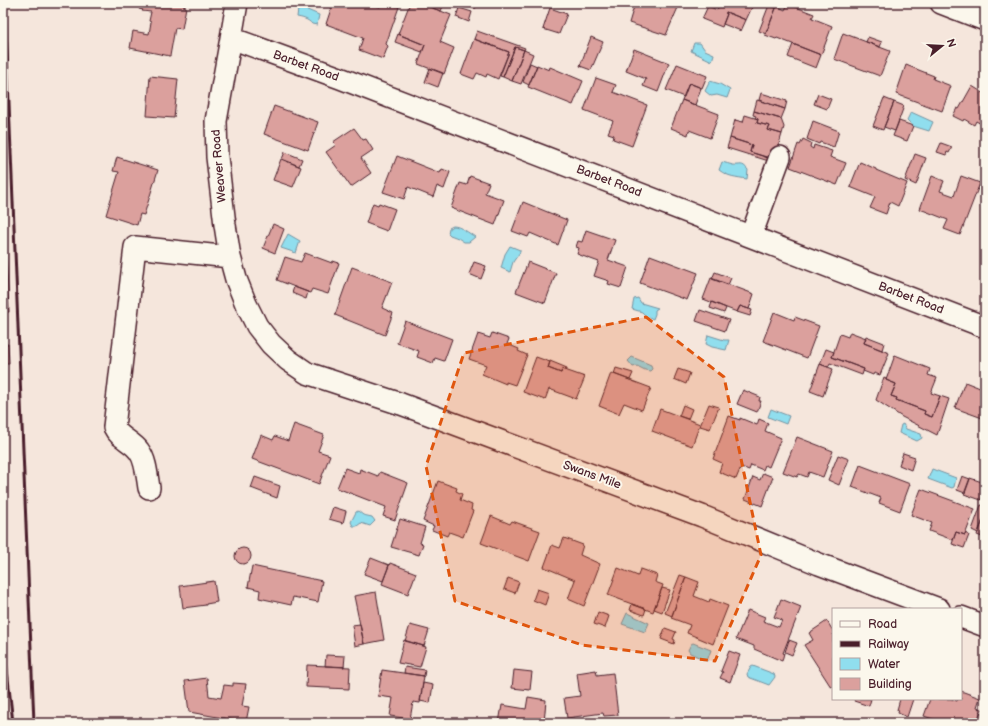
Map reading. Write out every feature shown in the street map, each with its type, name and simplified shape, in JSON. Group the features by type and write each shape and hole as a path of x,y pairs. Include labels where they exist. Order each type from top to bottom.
{"street":[{"name":"Weaver Road","path":"237,3 232,38 216,121 217,157 230,257 236,279 257,326"},
{"path":"941,3 985,20"},
{"name":"Barbet Road","path":"232,38 340,78 985,327"},
{"path":"751,236 780,158"},
{"path":"149,488 143,458 139,450 117,434 114,427 134,247 230,257"},
{"name":"Swans Mile","path":"257,326 271,344 288,360 307,373 401,404 702,516 819,564 936,608"},
{"path":"962,617 985,626"}],"highlighted area":[{"path":"646,317 724,377 761,555 715,661 582,645 455,601 426,466 464,353"}],"water":[{"path":"298,9 305,9 319,15 317,25 297,17"},
{"path":"694,43 700,43 705,50 714,54 712,61 691,51"},
{"path":"710,81 720,84 730,90 727,98 717,95 711,96 705,91"},
{"path":"911,112 933,122 929,131 913,126 907,120"},
{"path":"722,162 744,166 748,170 747,179 732,176 719,170"},
{"path":"453,226 461,228 475,237 469,242 464,242 450,235 448,233 449,228"},
{"path":"288,234 300,241 296,253 281,248"},
{"path":"510,246 520,250 520,252 513,262 510,272 501,268 505,254"},
{"path":"638,298 641,303 658,308 655,310 653,319 646,316 642,312 632,309 634,299"},
{"path":"708,335 729,340 726,350 706,344"},
{"path":"632,357 651,365 652,369 650,371 637,366 633,367 628,361"},
{"path":"771,409 789,416 786,424 768,417"},
{"path":"903,424 906,429 921,434 922,438 917,441 899,433 901,425"},
{"path":"932,469 956,478 954,487 952,488 928,479"},
{"path":"358,511 363,515 372,517 375,521 370,526 361,523 357,526 353,526 351,522"},
{"path":"627,613 649,623 645,632 622,624"},
{"path":"693,643 711,650 707,661 690,653 688,650"},
{"path":"753,666 774,674 775,677 769,685 748,677 747,674"}],"building":[{"path":"140,3 184,3 183,6 186,7 182,29 175,28 170,56 130,48 133,31 149,34 151,12 142,11 143,10 139,9"},
{"path":"333,3 369,3 380,7 381,3 387,3 399,7 386,44 388,46 383,59 359,50 363,38 326,24"},
{"path":"410,3 420,3 451,15 440,42 454,48 444,74 418,64 425,45 398,34"},
{"path":"430,3 443,6 441,11 429,7"},
{"path":"454,3 476,3 476,8 454,5"},
{"path":"635,3 680,3 666,35 629,23"},
{"path":"705,3 754,3 746,20 726,12 727,14 722,27 702,19 708,6 717,10 718,8"},
{"path":"788,4 814,14 812,18 832,26 821,55 777,38 776,39 765,35 777,6 785,10"},
{"path":"769,5 776,8 766,34 759,31"},
{"path":"459,8 472,12 469,22 456,17"},
{"path":"550,8 567,14 559,34 543,29"},
{"path":"726,12 746,20 741,31 723,24 727,14"},
{"path":"477,31 525,48 524,50 515,47 503,77 500,76 509,52 474,39"},
{"path":"843,33 890,51 880,76 834,59"},
{"path":"398,34 425,45 422,52 395,42"},
{"path":"591,37 603,42 591,70 580,66"},
{"path":"868,37 882,42 880,47 866,42"},
{"path":"474,39 509,52 498,79 487,74 486,77 477,73 474,79 461,74"},
{"path":"793,44 821,55 816,68 788,57"},
{"path":"515,47 524,50 512,81 503,77"},
{"path":"634,49 669,63 658,92 643,86 646,79 626,71"},
{"path":"524,50 533,54 521,84 512,81"},
{"path":"530,63 537,66 529,85 523,82"},
{"path":"677,64 707,76 702,88 689,83 684,97 666,90"},
{"path":"537,65 549,70 550,67 583,81 573,105 528,87"},
{"path":"906,65 934,76 933,79 951,86 942,111 896,94"},
{"path":"430,68 443,73 438,87 425,82"},
{"path":"150,76 178,79 174,118 147,116"},
{"path":"596,78 616,85 613,92 647,105 632,146 613,139 614,135 608,133 613,121 584,110"},
{"path":"689,83 701,88 695,105 682,100"},
{"path":"972,86 985,94 985,126 976,121 974,125 964,119 963,121 953,116 957,108 959,109"},
{"path":"761,93 787,101 785,109 759,100"},
{"path":"818,94 831,99 827,109 814,104"},
{"path":"884,98 894,102 883,130 873,126"},
{"path":"682,100 719,114 710,138 689,130 688,135 671,128"},
{"path":"757,100 785,109 781,119 754,111"},
{"path":"894,102 904,106 895,131 884,127"},
{"path":"274,106 318,122 308,150 264,134"},
{"path":"754,111 781,119 784,127 782,134 768,130 770,126 757,123 758,119 753,115"},
{"path":"745,115 758,119 757,123 770,126 768,130 782,134 774,160 750,152 752,145 730,138 735,120 743,122"},
{"path":"813,121 839,131 834,147 820,142 819,144 807,139"},
{"path":"899,121 913,126 907,141 893,136"},
{"path":"354,128 363,140 366,139 373,150 361,158 371,173 351,187 326,152 336,145 333,142"},
{"path":"730,138 752,145 750,152 773,159 772,162 727,148"},
{"path":"803,139 811,143 810,147 813,149 814,145 832,151 830,157 846,163 837,185 790,167 798,144 800,145"},
{"path":"941,143 952,147 946,155 937,152"},
{"path":"285,152 302,159 299,166 282,159"},
{"path":"915,154 926,158 916,185 905,180"},
{"path":"397,156 440,173 442,169 450,172 444,189 437,186 433,197 408,187 404,199 383,192"},
{"path":"117,157 158,170 144,215 140,214 137,225 106,215 119,172 113,171"},
{"path":"281,159 301,167 293,187 273,180"},
{"path":"860,162 907,183 898,206 890,202 886,214 870,208 875,197 850,187"},
{"path":"470,176 489,183 485,193 504,200 495,225 451,208 460,183 467,185"},
{"path":"932,176 944,181 940,191 954,196 961,176 980,183 960,235 944,229 948,220 920,209"},
{"path":"3,188 9,312 3,312"},
{"path":"523,202 567,220 558,245 530,233 528,237 512,231"},
{"path":"373,203 378,205 379,203 395,209 387,231 366,223"},
{"path":"273,224 284,229 275,253 263,248"},
{"path":"586,230 615,240 608,260 628,267 621,288 608,284 609,281 594,276 599,262 577,254 579,248 576,247 578,241 582,242"},
{"path":"305,253 332,263 333,261 339,263 328,294 312,289 310,293 277,280 285,257 301,262"},
{"path":"650,255 698,273 687,300 640,283"},
{"path":"474,262 486,266 481,279 469,274"},
{"path":"528,262 556,273 545,303 516,292"},
{"path":"352,267 392,282 382,308 393,313 385,335 335,315"},
{"path":"715,272 731,278 728,285 712,279"},
{"path":"711,278 754,294 749,309 740,306 737,312 703,299"},
{"path":"294,287 308,292 306,299 292,293"},
{"path":"712,302 726,308 724,313 710,308"},
{"path":"740,306 752,310 750,316 737,312"},
{"path":"700,310 729,320 725,331 696,321"},
{"path":"774,312 794,320 795,317 819,326 807,358 763,341"},
{"path":"405,321 452,339 444,361 435,358 433,363 417,357 419,351 397,343"},
{"path":"850,332 866,338 864,343 889,353 880,375 874,373 873,375 863,371 864,369 832,357 840,334 848,337"},
{"path":"492,333 509,339 507,344 519,349 518,351 527,355 515,385 506,382 506,384 482,374 486,365 469,359 478,334 490,338"},
{"path":"866,336 884,343 882,350 864,343"},
{"path":"8,344 9,363 3,363 3,345"},
{"path":"826,349 834,352 832,357 864,369 862,375 830,363 828,367 820,364"},
{"path":"895,355 930,369 928,375 937,378 931,393 940,396 932,417 924,414 925,411 896,400 897,398 891,396 896,384 886,380"},
{"path":"536,357 550,362 548,368 561,373 562,369 585,377 576,399 549,389 545,400 523,392"},
{"path":"550,361 567,368 567,370 562,369 561,373 548,368"},
{"path":"820,364 833,369 823,396 810,391"},
{"path":"616,368 633,373 630,380 614,374"},
{"path":"678,369 690,373 686,384 674,379"},
{"path":"611,373 651,388 642,410 624,403 619,414 599,406"},
{"path":"884,377 886,380 896,384 891,396 897,398 896,400 925,411 924,414 932,417 940,396 949,399 937,435 902,417 876,400"},
{"path":"965,382 985,390 985,419 955,408"},
{"path":"743,390 760,397 759,401 761,401 757,412 737,404"},
{"path":"709,404 719,407 710,429 700,426"},
{"path":"683,405 692,409 688,419 679,416"},
{"path":"660,409 700,424 692,446 652,431"},
{"path":"729,416 740,420 740,418 757,425 759,419 768,423 765,431 781,438 769,467 765,465 763,470 751,465 749,470 741,467 736,479 719,472 722,463 713,459"},
{"path":"294,424 324,435 318,451 330,455 319,484 252,459 261,435 273,440 275,436 288,441"},
{"path":"797,437 833,451 823,477 809,472 807,477 799,474 797,477 783,472"},
{"path":"903,453 915,457 911,470 899,465"},
{"path":"838,455 849,459 839,485 828,480"},
{"path":"860,465 910,484 900,511 879,503 881,498 852,487"},
{"path":"345,468 359,473 360,469 378,476 380,472 408,483 395,520 383,516 386,507 337,488"},
{"path":"763,473 773,477 762,506 745,499 753,477 760,480"},
{"path":"962,476 970,479 965,493 957,490"},
{"path":"255,477 280,486 277,498 251,488"},
{"path":"970,478 985,483 985,490 981,500 964,494"},
{"path":"438,481 457,488 456,491 462,494 460,500 472,505 471,510 473,511 463,537 449,532 447,536 432,530 434,526 423,521"},
{"path":"921,489 975,509 965,535 956,532 953,540 929,531 932,523 911,515"},
{"path":"981,505 985,506 985,515 978,533 972,530"},
{"path":"333,507 346,511 343,523 329,519"},
{"path":"985,515 985,538 977,535"},
{"path":"491,516 510,524 512,521 540,531 529,561 481,543"},
{"path":"400,519 425,527 420,543 423,544 419,555 391,547"},
{"path":"956,532 969,535 964,548 952,544"},
{"path":"564,538 583,545 580,555 600,564 584,606 568,599 575,580 544,567 552,545 560,548"},
{"path":"240,548 246,548 251,553 249,562 246,564 240,564 235,559 235,553"},
{"path":"371,558 389,565 383,581 364,574"},
{"path":"390,563 416,573 408,594 382,584"},
{"path":"252,566 322,581 318,602 293,597 291,605 259,598 260,590 248,587"},
{"path":"618,568 638,576 640,569 657,575 655,582 663,585 653,612 608,595"},
{"path":"680,575 686,577 672,616 665,613"},
{"path":"686,577 699,582 694,596 709,602 710,599 728,606 713,644 687,633 690,625 671,618"},
{"path":"508,578 519,582 515,593 504,589"},
{"path":"214,581 217,602 183,608 180,586"},
{"path":"662,588 670,590 662,612 654,609"},
{"path":"537,589 549,593 545,605 533,600"},
{"path":"376,592 384,640 364,644 354,596"},
{"path":"781,599 801,607 783,653 782,661 754,649 754,646 736,639 748,610 765,617 763,621 779,627 782,620 774,617"},
{"path":"632,604 646,609 644,615 630,610"},
{"path":"598,612 609,616 605,628 594,624"},
{"path":"827,621 832,629 831,687 804,645 813,640 809,633"},
{"path":"360,624 364,644 355,646 352,625"},
{"path":"410,625 429,630 424,646 405,641"},
{"path":"665,628 676,632 673,639 675,640 674,644 661,639"},
{"path":"404,640 426,647 420,667 398,663"},
{"path":"789,640 797,643 792,655 785,652"},
{"path":"729,651 740,655 730,682 720,678 723,672 721,671"},
{"path":"326,655 345,656 344,667 325,666"},
{"path":"307,665 350,667 349,689 306,687"},
{"path":"405,667 425,670 424,676 404,673"},
{"path":"382,670 424,676 420,703 413,702 410,719 390,716 393,698 378,696"},
{"path":"514,670 532,672 530,690 512,688"},
{"path":"596,670 597,675 613,673 618,715 604,716 603,713 567,718 564,698 580,696 577,673"},
{"path":"207,678 209,696 221,698 224,685 233,686 233,683 246,684 242,706 249,707 246,722 189,712 185,681"},
{"path":"423,683 433,685 430,703 420,701"},
{"path":"962,691 980,698 977,707 982,709 976,723 944,723 924,716 930,700 962,700"},
{"path":"528,697 546,700 544,723 499,723 502,705 526,709"},
{"path":"854,700 871,700 869,706"},
{"path":"900,700 913,700 907,717 898,713 899,710 897,710"}],"railway":[{"path":"5,3 34,723"},
{"path":"3,634 13,723"}]}
